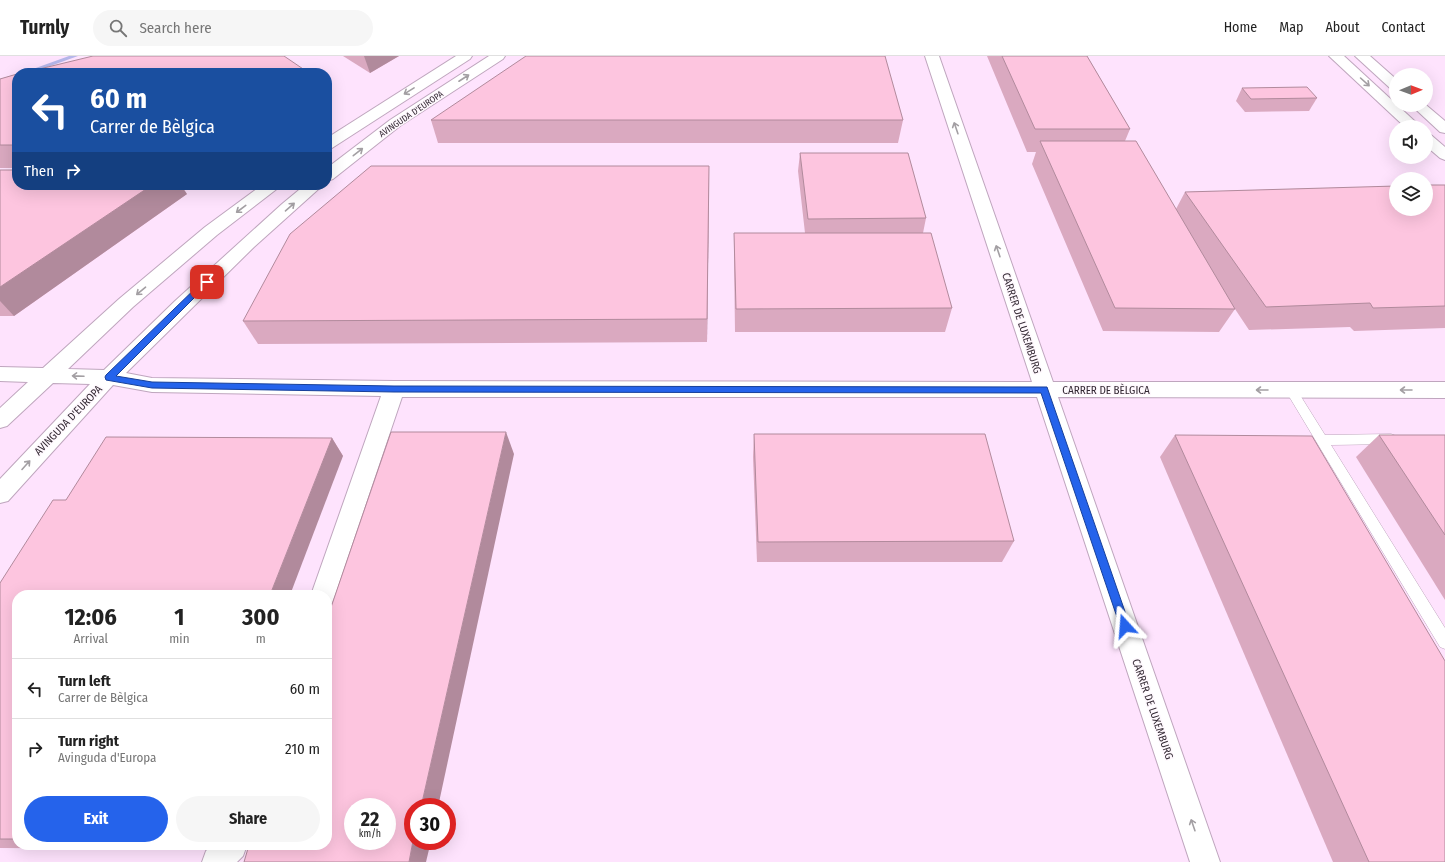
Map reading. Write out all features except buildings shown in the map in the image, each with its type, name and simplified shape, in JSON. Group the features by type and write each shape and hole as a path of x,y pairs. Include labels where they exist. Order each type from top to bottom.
{"street":[{"name":"AVINGUDA D'EUROPA","path":"332,142 466,56"},
{"name":"AVINGUDA D'EUROPA","path":"332,172 395,123 498,56"},
{"name":"CARRER DE LUXEMBURG","path":"932,56 1044,390 1206,862"},
{"path":"1336,56 1406,120"},
{"path":"1362,56 1389,80"},
{"path":"1426,112 1445,129"},
{"path":"1433,144 1445,155"},
{"path":"4,412 126,303 211,231 265,190"},
{"name":"AVINGUDA D'EUROPA","path":"0,494 109,377 172,314 247,244 309,190"},
{"name":"CARRER DE BÈLGICA","path":"0,374 109,377 152,385 394,389 1445,390"},
{"path":"325,590 394,389"},
{"path":"217,862 228,850"}],"lane":[{"path":"1291,390 1445,642"},
{"path":"1322,440 1406,439"}],"waterway":[{"path":"40,68 75,56"}],"route":[{"path":"207,282 172,314 109,377 152,385 394,389 1044,390 1125,626"}]}
